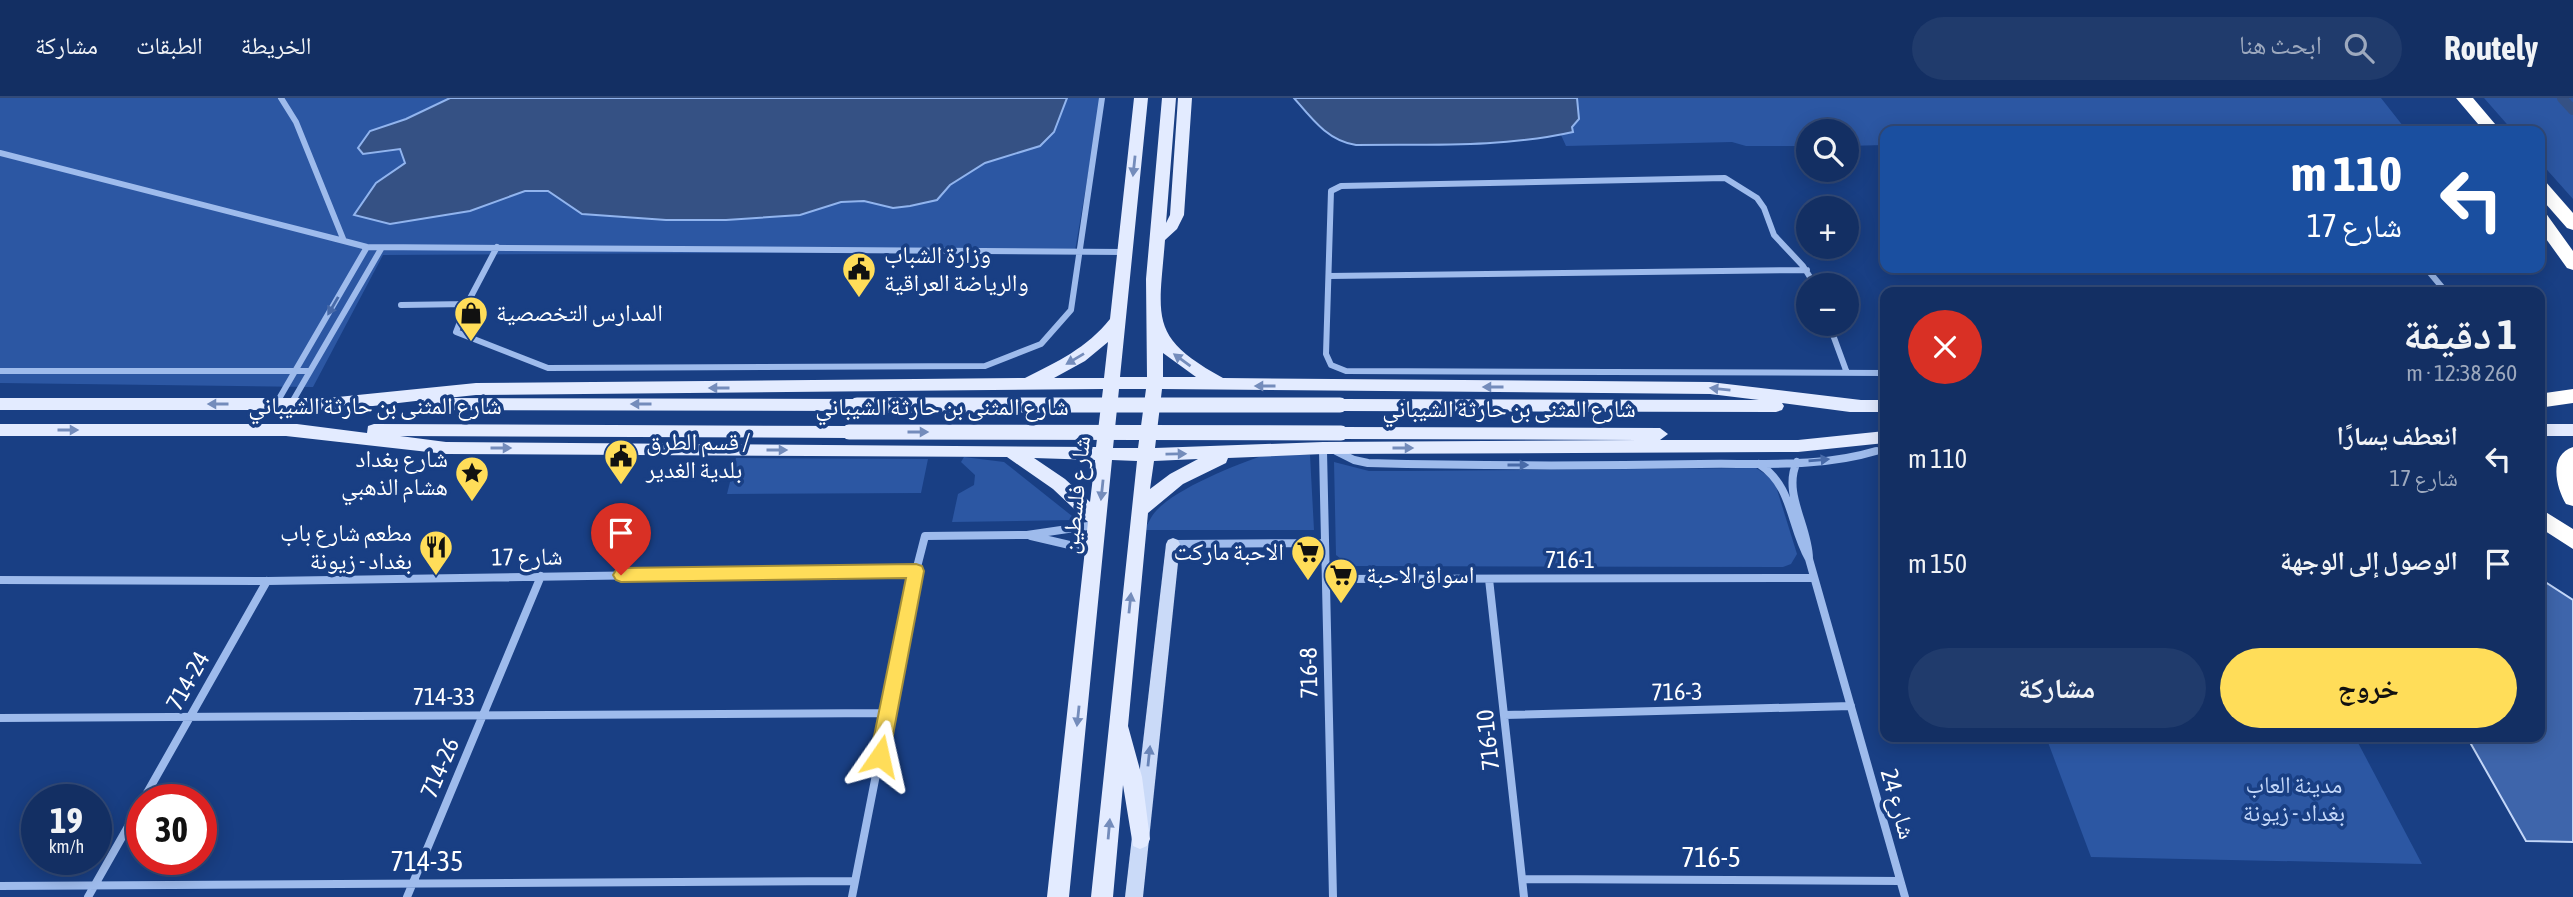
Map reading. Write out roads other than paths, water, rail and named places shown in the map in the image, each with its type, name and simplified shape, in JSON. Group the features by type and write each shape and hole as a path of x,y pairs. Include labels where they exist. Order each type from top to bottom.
{"highway":[{"path":"2463,98 2479,126"},
{"path":"2463,98 2488,126"},
{"path":"2545,192 2573,224"},
{"path":"2545,224 2573,264"},
{"path":"2545,400 2573,396"},
{"path":"2573,455 2567,463 2566,483 2573,498"},
{"path":"2545,520 2573,540"}],"main road":[{"name":"شارع فلسطين","path":"1058,897 1099,523 1141,98"},
{"path":"1102,897 1139,510 1155,383 1154,279 1169,98"},
{"path":"1157,238 1172,226 1177,215 1185,98"},
{"path":"1122,278 1130,285 1136,286 1147,284 1154,279"},
{"path":"1023,386 1079,358 1096,346 1118,320"},
{"path":"1154,321 1158,337 1167,348 1194,368 1225,385"},
{"path":"328,404 476,389 1155,383 1710,388 1861,406"},
{"path":"2545,401 2573,402"},
{"name":"شارع المثنى بن حارثة الشيباني","path":"0,404 1880,406"},
{"name":"شارع المثنى بن حارثة الشيباني","path":"0,430 1880,436"},
{"path":"286,430 446,448 1010,451 1105,455 1327,448 1798,446 1880,437"},
{"path":"2545,430 2573,430"},
{"path":"1010,451 1059,484 1099,523"},
{"path":"1139,510 1184,473 1235,453"},
{"path":"1119,719 1132,777 1140,839"}],"street":[{"path":"281,98 296,122 344,241"},
{"path":"497,247 467,304 456,332 548,368 985,366 1041,344 1071,310 1102,98"},
{"path":"0,152 381,249 497,247 1078,253 1125,251"},
{"path":"1809,273 1776,239 1757,198 1742,186 1725,178 1341,186 1331,191 1326,354 1331,365 1346,371 1880,373"},
{"path":"283,404 295,371 367,247"},
{"path":"283,404 310,371 381,249"},
{"path":"1329,276 1807,270"},
{"path":"2430,273 2442,287"},
{"path":"401,305 467,304"},
{"path":"1833,336 1847,373"},
{"path":"0,371 310,371"},
{"path":"1327,448 1368,463 1797,462 1857,456 1880,449"},
{"name":"716-8","path":"1327,448 1325,543 1333,897"},
{"name":"شارع 24","path":"1797,462 1791,471 1791,482 1809,542 1809,559"},
{"name":"شارع 24","path":"1757,463 1777,476 1784,488 1800,543 1809,559 1905,897"},
{"path":"852,897 925,536 1027,535 1099,523"},
{"path":"1027,535 1096,551"},
{"path":"1134,897 1173,544 1325,543"},
{"name":"شارع 17","path":"0,580 267,581 916,571"},
{"name":"714-26","path":"408,897 541,576"},
{"name":"716-1","path":"1326,579 1814,578"},
{"name":"716-10","path":"1489,579 1524,897"},
{"name":"714-24","path":"152,784 267,581"},
{"name":"716-3","path":"1504,715 1851,706"},
{"name":"714-33","path":"0,718 888,713"},
{"name":"714-24","path":"88,897 126,830"},
{"name":"716-5","path":"1522,879 1900,881"},
{"name":"714-35","path":"0,886 855,881"}],"waterway":[{"path":"2562,98 2573,110"}],"place":[{"name":"وزارة الشباب والرياضة العراقية","path":"859,299"},
{"name":"المدارس التخصصية","path":"471,343"},
{"name":"قسم الطرق / بلدية الغدير","path":"621,486"},
{"name":"شارع بغداد هشام الذهبي","path":"472,503"},
{"name":"مطعم شارع باب بغداد - زيونة","path":"436,577"},
{"name":"الاحبة ماركت","path":"1308,582"},
{"name":"اسواق الاحبة","path":"1341,605"}],"park label":[{"name":"مدينة العاب بغداد - زيونة","path":"2294,799"}]}
